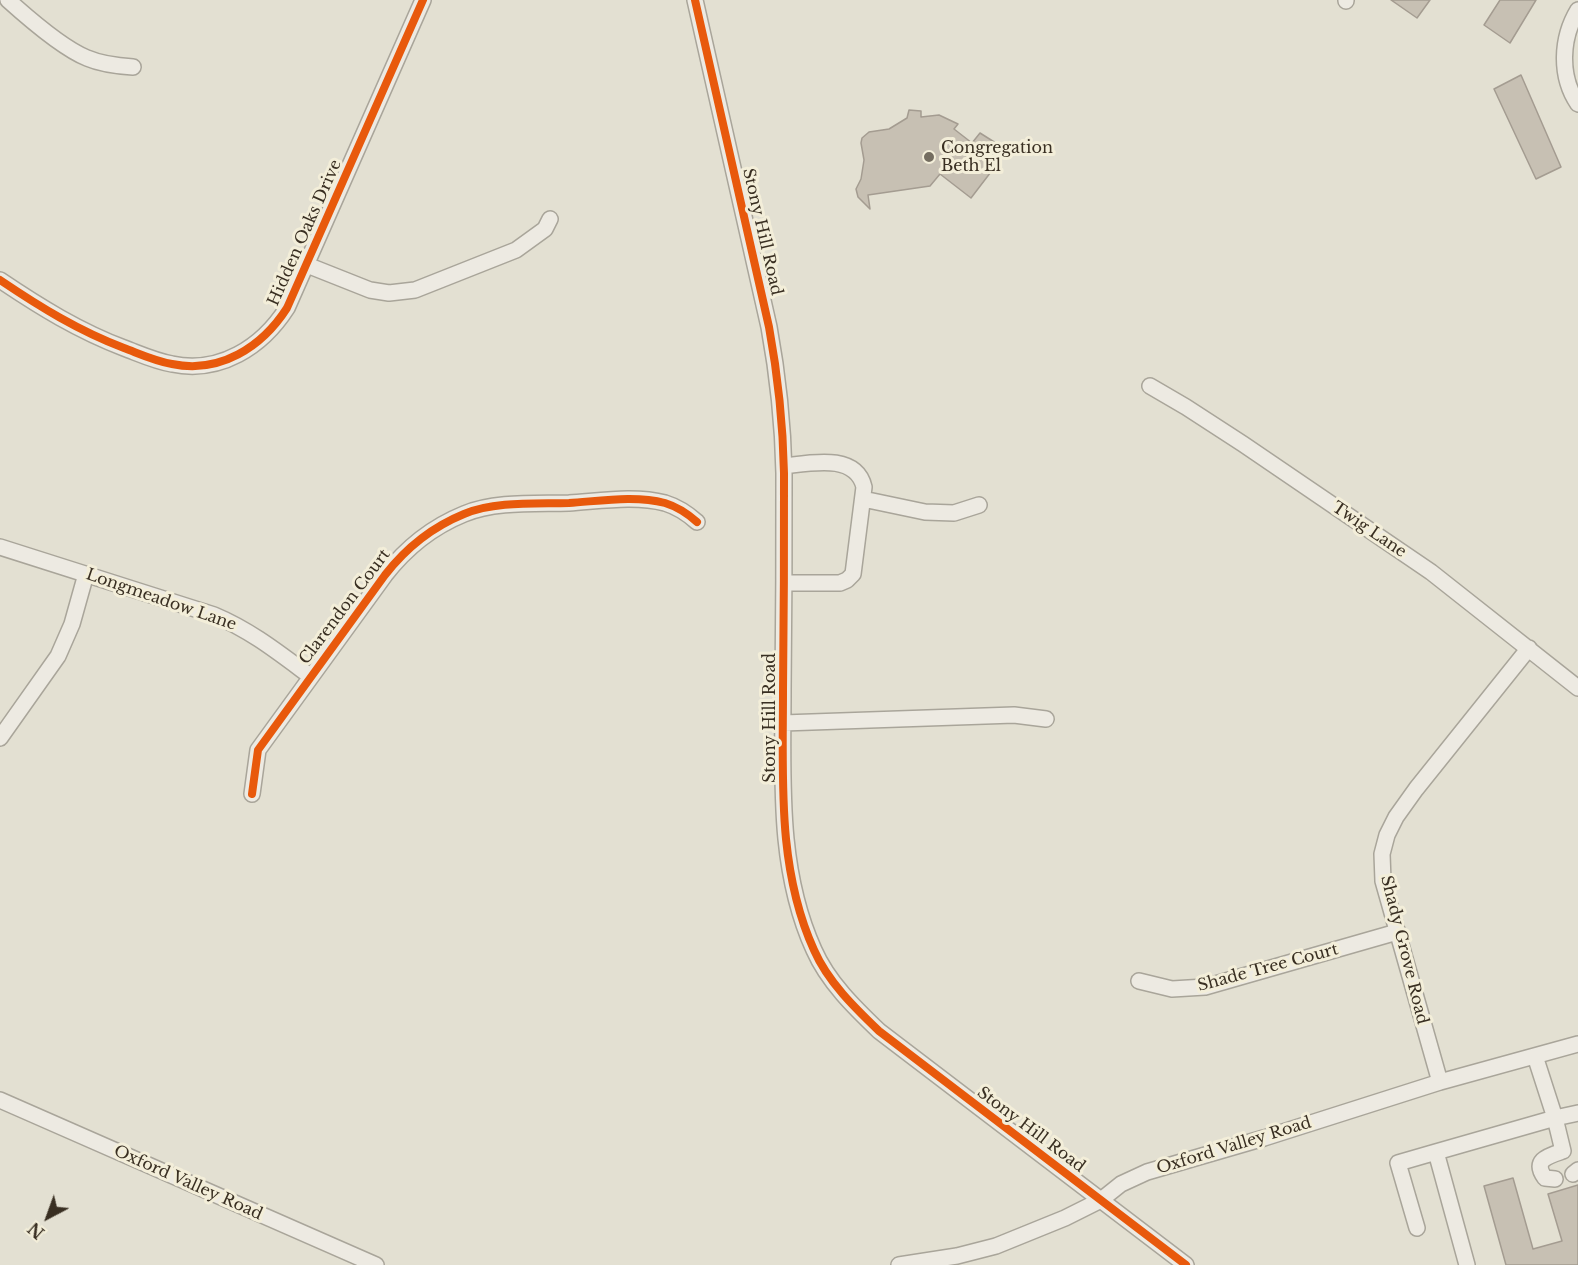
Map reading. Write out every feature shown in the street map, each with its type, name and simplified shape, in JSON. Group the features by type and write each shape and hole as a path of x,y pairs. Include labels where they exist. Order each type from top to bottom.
{"street":[{"path":"8,0 43,29 85,58 133,67"},
{"name":"Hidden Oaks Drive","path":"0,280 51,314 102,340 153,359 193,366 221,362 241,353 265,337 287,308 423,0"},
{"name":"Stony Hill Road","path":"695,0 769,327 781,412 784,466 784,792 788,867 802,922 819,959 850,1002 879,1031 1186,1265"},
{"path":"1578,10 1568,30 1564,51 1568,83 1578,104"},
{"path":"307,265 370,290 389,293 415,290 516,250 545,229 550,219"},
{"name":"Twig Lane","path":"1150,387 1205,419 1431,572 1578,688"},
{"path":"784,466 817,462 848,465 861,476 864,487 853,574 840,583 784,583"},
{"name":"Clarendon Court","path":"252,794 258,750 310,676 401,555 423,537 465,513 502,506 640,499 665,503 683,510 697,522"},
{"path":"863,500 925,512 954,513 979,505"},
{"name":"Longmeadow Lane","path":"0,547 236,624 260,638 310,676"},
{"path":"0,738 58,656 72,624 86,574"},
{"name":"Shady Grove Road","path":"1440,1082 1383,881 1382,854 1387,835 1396,817 1529,648"},
{"path":"783,723 1014,716 1046,719"},
{"name":"Shade Tree Court","path":"1139,981 1172,989 1205,987 1397,932"},
{"name":"Oxford Valley Road","path":"899,1265 957,1256 996,1246 1047,1227 1101,1200 1121,1184 1147,1172 1264,1138 1440,1082 1578,1044"},
{"path":"1535,1056 1555,1118 1570,1153 1545,1157 1540,1164 1545,1178 1555,1179"},
{"name":"Oxford Valley Road","path":"0,1100 376,1265"},
{"path":"1417,1228 1398,1163 1578,1113"},
{"path":"1436,1152 1467,1265"}],"building":[{"path":"1391,0 1430,0 1417,18"},
{"path":"1500,0 1536,0 1510,43 1484,25"},
{"path":"1521,75 1561,167 1536,179 1494,89"},
{"name":"Congregation Beth El","path":"909,110 921,111 921,117 939,115 958,124 954,129 972,143 980,133 999,145 997,147 1000,150 993,160 997,164 971,198 940,174 930,186 868,195 870,209 858,197 856,189 861,179 864,160 862,138 869,132 889,129 907,118"},
{"path":"1513,1178 1533,1249 1562,1241 1548,1194 1578,1185 1578,1265 1506,1265 1484,1186"}],"cycle path":[{"path":"0,280 45,309 91,334 166,363 190,366 207,365 223,361 252,345 265,335 287,308 423,0"},
{"path":"695,0 769,327 777,382 784,473 783,790 785,823 794,888 802,919 814,950 834,984 879,1031 1186,1265"},
{"path":"252,794 258,750 385,575 411,547 441,525 476,510 502,505 630,499 670,505 697,522"}],"place":[{"name":"Congregation Beth El","path":"929,157"}]}
